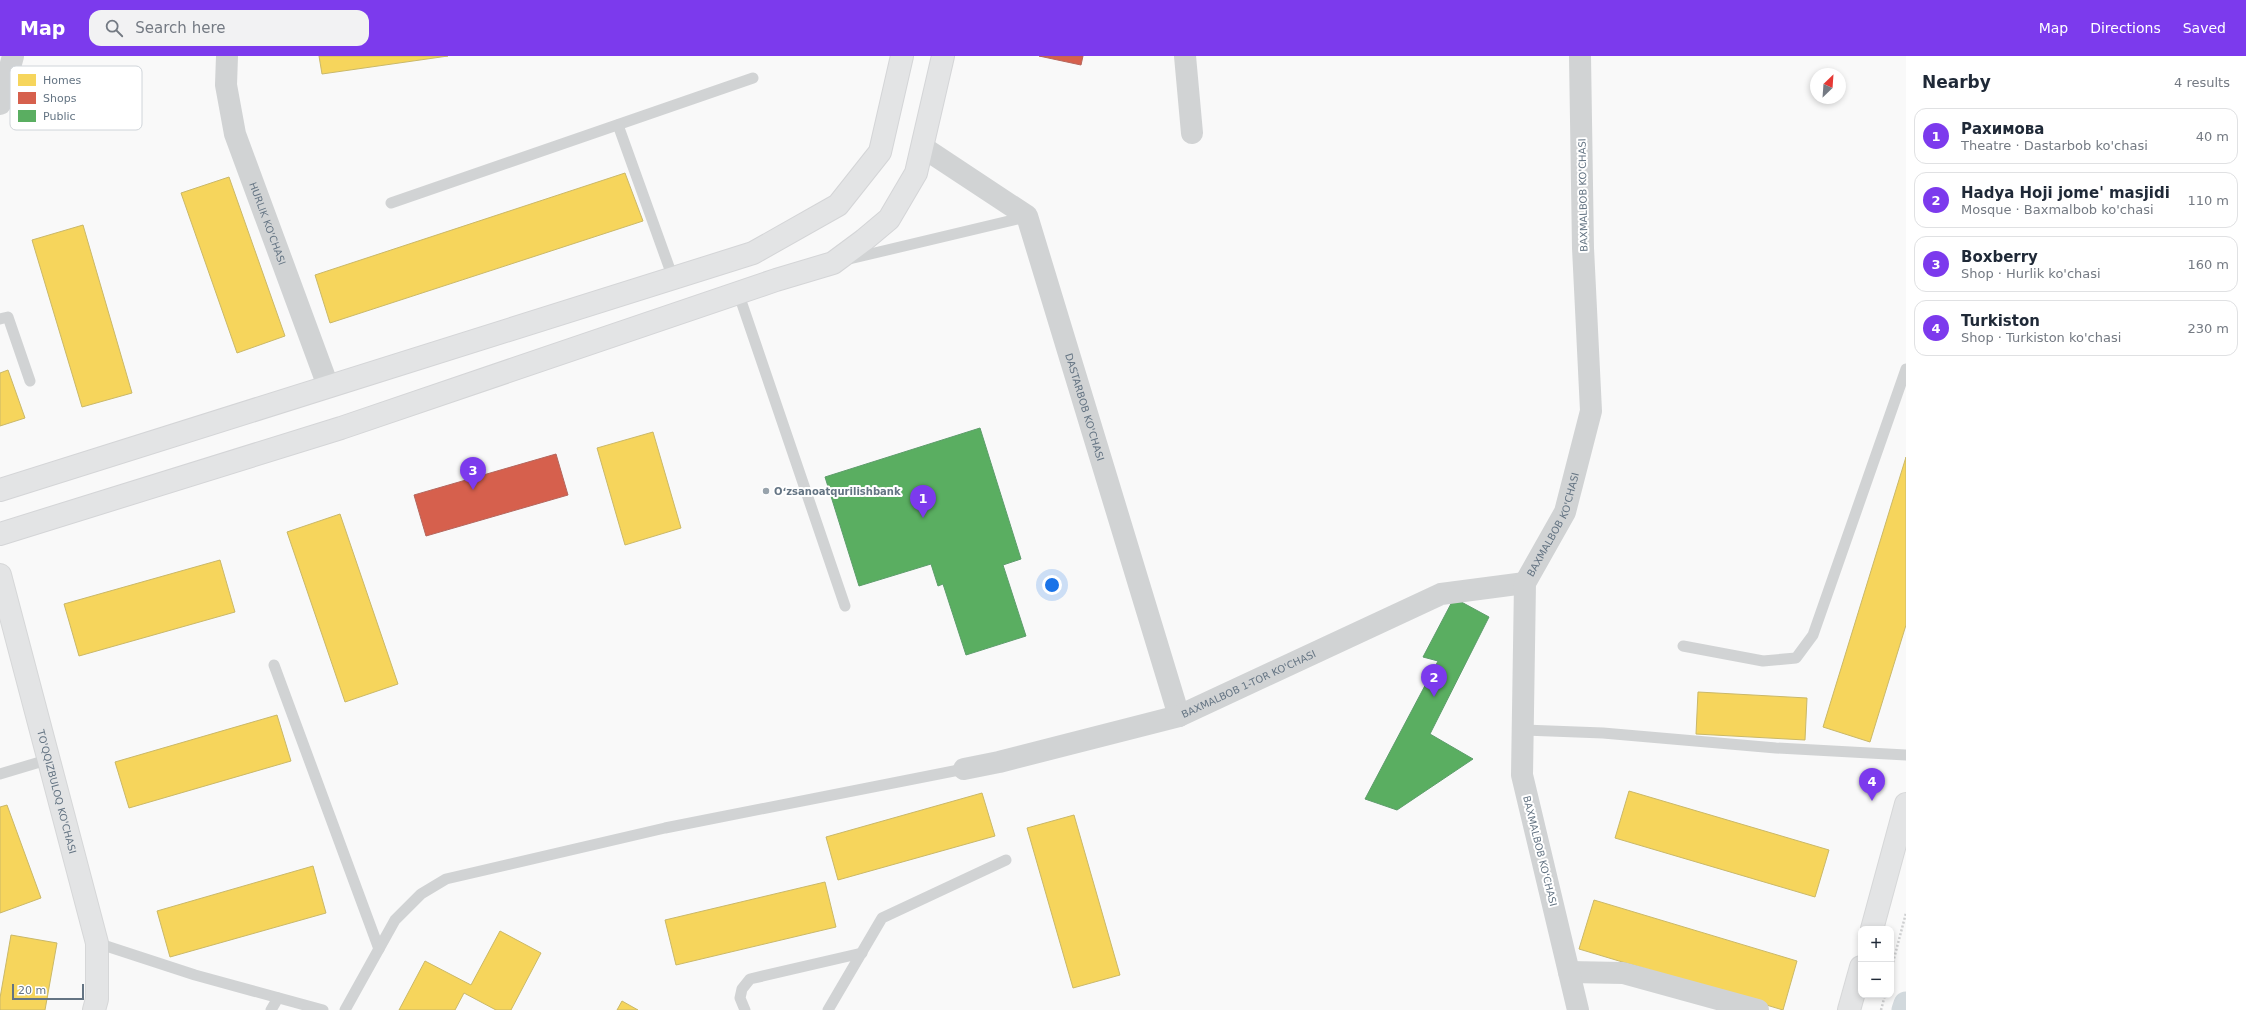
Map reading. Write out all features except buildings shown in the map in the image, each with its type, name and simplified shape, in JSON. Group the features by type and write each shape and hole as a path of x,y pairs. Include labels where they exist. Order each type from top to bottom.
{"main road":[{"path":"0,490 753,252 838,205 880,152 902,56"},
{"path":"0,534 341,428 738,292 832,263 864,240 889,219 916,173 924,148 943,56"},
{"name":"TO'QQIZBULOQ KO'CHASI","path":"0,576 50,759 97,943 97,999 94,1010"},
{"path":"1873,926 1906,804"},
{"path":"1849,1010 1858,978"}],"street":[{"path":"10,66 13,56"},
{"name":"HURLIK KO'CHASI","path":"227,56 226,85 235,134 328,386"},
{"path":"1185,56 1192,133"},
{"name":"BAXMALBOB KO'CHASI","path":"1578,1010 1522,775 1525,583 1565,512 1591,410 1583,248 1580,56"},
{"path":"0,104 10,67"},
{"path":"924,148 1027,216"},
{"name":"DASTARBOB KO'CHASI","path":"1027,216 1179,716"},
{"name":"BAXMALBOB 1-TOR KO'CHASI","path":"964,769 1000,762 1179,716 1441,594 1525,583"},
{"path":"1569,972 1623,973 1758,1010"}],"lane":[{"path":"391,203 753,78"},
{"path":"618,125 673,278"},
{"path":"832,263 1027,216"},
{"path":"738,292 845,606"},
{"path":"0,319 8,317 30,381"},
{"path":"1683,646 1763,661 1796,658 1813,635 1906,369"},
{"path":"274,664 378,949"},
{"path":"1523,730 1603,733 1776,748 1906,755"},
{"path":"0,774 50,759"},
{"path":"345,1010 395,920 421,894 446,879 665,828 964,769"},
{"path":"828,1010 882,918 1006,860"},
{"path":"97,943 195,975 322,1010"},
{"path":"745,1010 740,998 742,989 750,979 862,953"},
{"path":"271,1010 278,998"}],"path":[{"path":"1893,962 1906,913"},
{"path":"1881,1010 1884,998"}],"waterway":[{"path":"1904,1010 1906,1004"}],"place":[{"name":"Boxberry","path":"473,490"},
{"name":"Oʻzsanoatqurilishbank","path":"766,491"},
{"name":"Рахимова","path":"923,518"},
{"name":"Hadya Hoji jome' masjidi","path":"1434,697"},
{"name":"Turkiston","path":"1872,801"}]}
